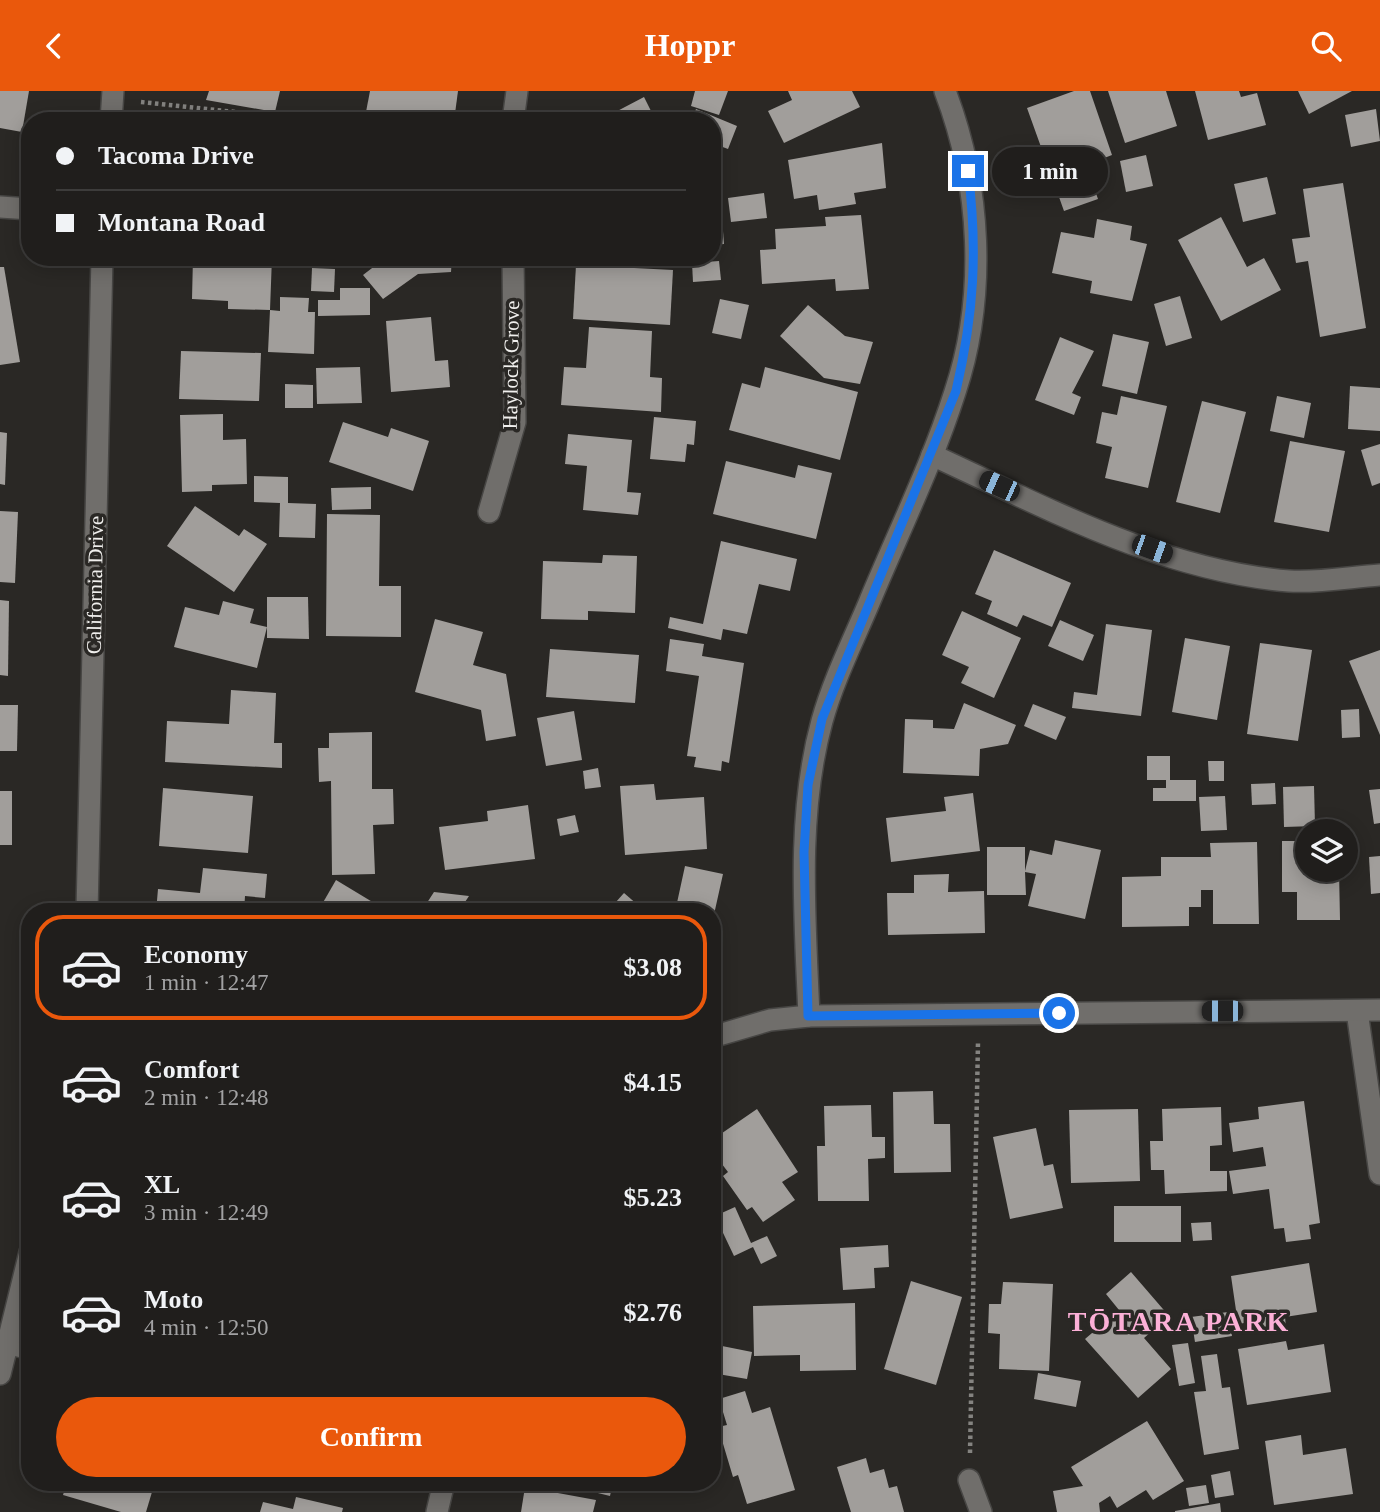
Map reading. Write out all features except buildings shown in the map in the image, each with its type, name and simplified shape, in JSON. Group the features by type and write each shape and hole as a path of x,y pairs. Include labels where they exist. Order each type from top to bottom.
{"street":[{"path":"514,112 517,91"},
{"path":"808,1016 804,852 808,785 822,719 932,455 956,391 968,339 974,289 975,226 968,171 945,91"},
{"path":"0,207 21,208"},
{"name":"California Drive","path":"87,903 102,266"},
{"name":"Haylock Grove","path":"489,512 514,422 513,266"},
{"path":"932,455 1083,524 1198,566 1290,581 1380,575"},
{"path":"1357,1010 1380,1174"},
{"path":"721,1034 771,1020 808,1016 1380,1010"},
{"path":"0,1374 21,1288"},
{"path":"7,1343 21,1347"},
{"path":"969,1480 981,1512"},
{"path":"437,1512 442,1491"}],"path":[{"path":"113,95 248,112"},
{"path":"969,1480 973,1412 978,1013"}],"district":[{"name":"TŌTARA PARK","path":"1179,1321"}],"route":[{"path":"968,171 975,226 974,289 968,339 956,391 822,719 808,785 804,852 808,1016 1059,1013"}]}
